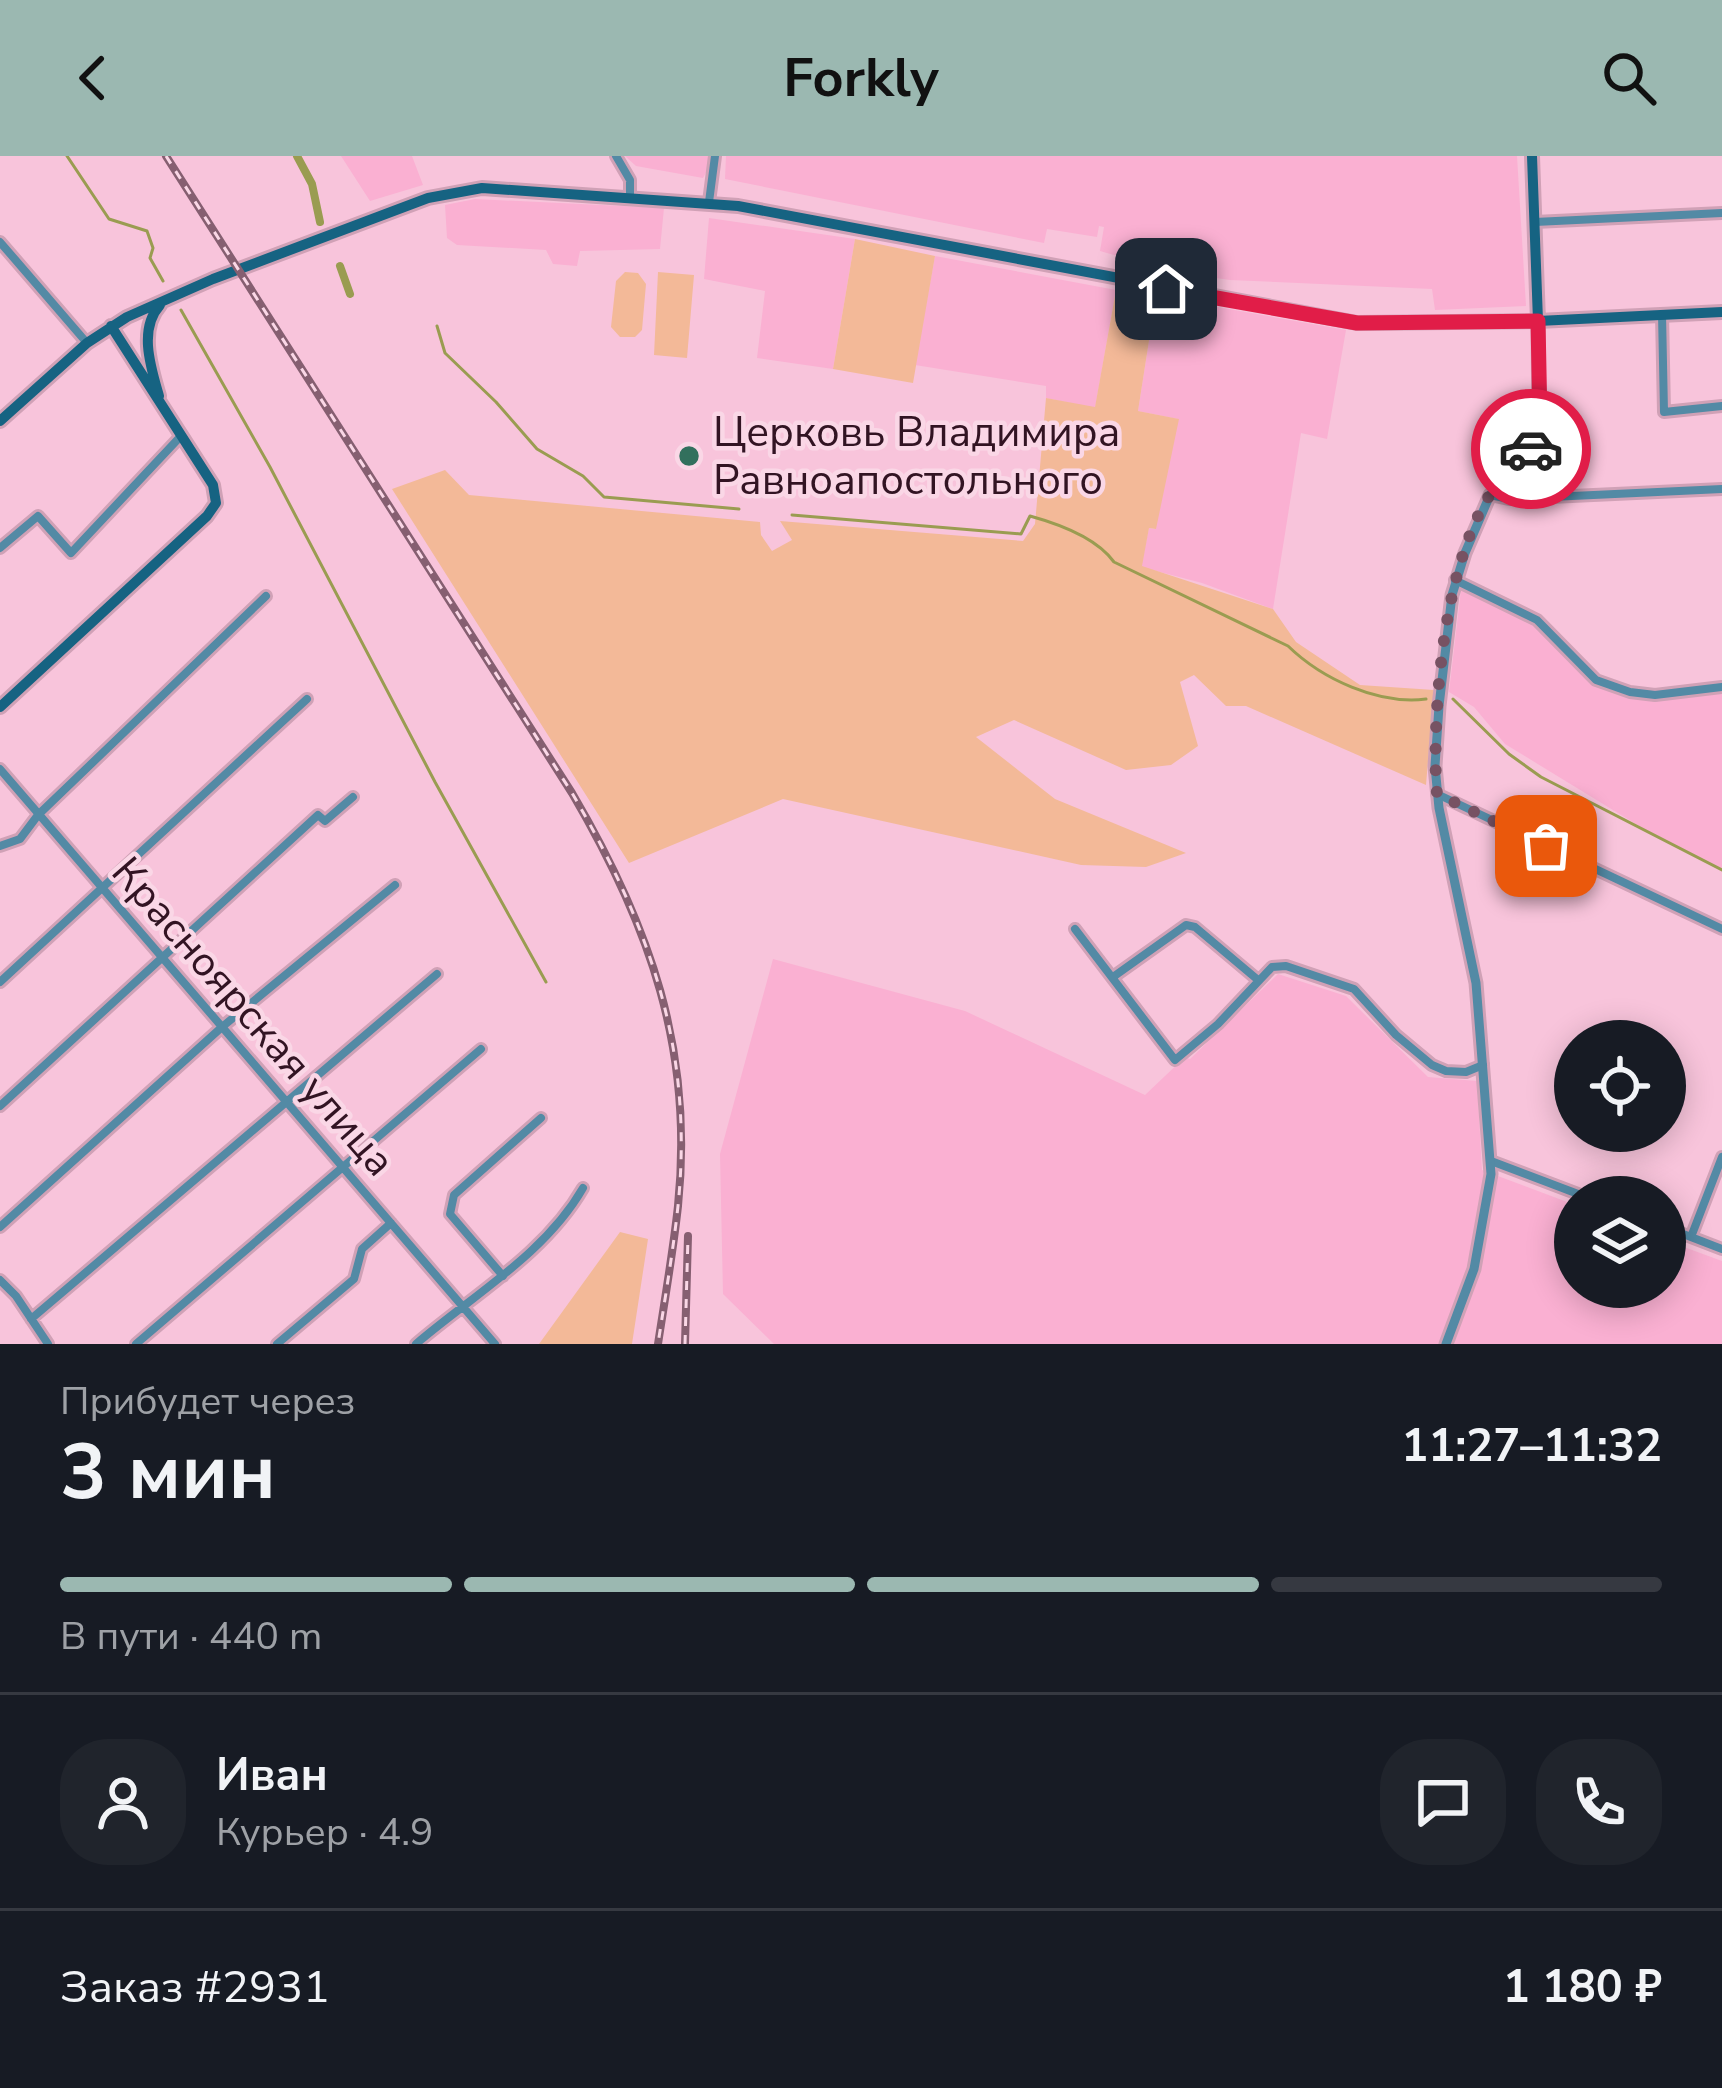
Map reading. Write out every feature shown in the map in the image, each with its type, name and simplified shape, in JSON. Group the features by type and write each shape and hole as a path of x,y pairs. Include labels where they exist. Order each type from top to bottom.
{"main road":[{"path":"1532,156 1538,321"},
{"path":"0,421 111,326 172,296 428,198 464,190 510,188 709,202 1338,321 1403,325 1722,312"},
{"path":"167,416 154,379 149,329 153,313 172,296"},
{"path":"0,707 213,509 217,497 111,326"}],"street":[{"path":"616,156 630,180 630,196"},
{"path":"709,202 715,156"},
{"path":"1534,222 1722,213"},
{"path":"0,242 87,343"},
{"path":"1662,314 1664,412 1722,406"},
{"path":"1538,321 1540,422 1552,497"},
{"path":"1446,1344 1474,1269 1491,1185 1491,1161 1472,960 1437,794 1439,706 1455,580 1490,495 1532,448 1540,422"},
{"path":"0,548 38,516 71,553 180,437"},
{"path":"1490,495 1509,499 1722,489"},
{"path":"1455,580 1537,620 1596,680 1654,695 1722,687"},
{"path":"0,846 20,839 38,815 266,596"},
{"path":"0,982 307,699"},
{"name":"Красноярская улица","path":"0,769 495,1344"},
{"path":"1437,794 1722,929"},
{"path":"0,1106 319,815 325,821 353,797"},
{"path":"0,1227 222,1027 395,885"},
{"path":"1113,977 1186,925 1196,927 1258,980"},
{"path":"1075,929 1175,1060 1218,1024 1272,967 1286,966 1354,989 1396,1035 1432,1065 1466,1072 1483,1065"},
{"path":"31,1318 437,974"},
{"path":"136,1344 481,1048"},
{"path":"503,1276 450,1214 454,1195 541,1118"},
{"path":"1691,1238 1722,1157"},
{"path":"1491,1161 1554,1185"},
{"path":"416,1344 503,1276 562,1217 583,1188"},
{"path":"278,1344 354,1279 362,1249 391,1223"},
{"path":"1686,1236 1722,1249"},
{"path":"0,1280 47,1344"}],"shaded area":[{"path":"341,156 412,156 423,185 370,201"},
{"path":"625,156 709,156 709,167 703,178 636,166"},
{"path":"726,156 1517,156 1526,306 1435,310 1432,289 1230,280 1173,272 1100,251 1104,227 1099,226 1097,237 1047,229 1044,243 725,179"},
{"path":"475,199 664,208 660,249 580,251 577,266 553,264 546,250 457,245 447,238 445,205"},
{"path":"709,218 855,239 833,369 757,358 765,291 704,279"},
{"path":"855,239 935,256 913,383 833,369"},
{"path":"935,256 1116,290 1095,408 1046,398 1046,386 915,365"},
{"path":"625,272 638,273 646,284 642,330 635,337 620,337 611,327 616,281"},
{"path":"658,272 694,275 687,358 654,355"},
{"path":"1116,290 1156,296 1138,411 1179,419 1156,529 1149,528 1142,566 1273,609 1296,642 1360,685 1434,690 1426,785 1246,706 1226,706 1194,675 1180,682 1198,746 1171,765 1126,770 1014,720 976,737 1055,799 1186,853 1146,867 1081,865 783,799 629,863 392,489 445,470 469,495 760,522 761,535 772,551 792,540 780,521 1023,541 1035,524 1046,398 1095,407"},
{"path":"1156,296 1346,330 1327,439 1301,433 1273,609 1141,567 1149,528 1155,529 1178,419 1138,411"},
{"path":"1461,589 1540,626 1598,684 1642,698 1722,690 1722,869 1644,829 1505,744 1474,707 1449,692"},
{"path":"773,959 965,1011 1145,1095 1185,1057 1190,1059 1278,974 1346,996 1428,1077 1477,1081 1482,1170 1554,1197 1554,1308 1686,1308 1686,1248 1722,1261 1722,1344 774,1344 723,1294 720,1154"},
{"path":"620,1232 648,1239 632,1344 539,1344"}],"waterway":[{"path":"67,156 109,219 147,231 153,248 150,258 163,281"},
{"path":"297,156 312,184 320,222"},
{"path":"340,266 350,294"},
{"path":"181,310 546,982"},
{"path":"437,326 445,353 537,449 583,476 604,497 739,509"},
{"path":"792,515 1021,534 1030,516 1041,519 1087,539 1114,562 1288,646 1334,679 1370,694 1426,699"},
{"path":"1453,699 1509,754 1541,777 1722,870"}],"railway":[{"path":"166,156 572,793 624,892 660,991 679,1094 678,1206 658,1344"},
{"path":"685,1344 688,1236"}],"way so far":[{"path":"1531,449 1490,495 1455,580 1439,706 1436,782 1437,794 1546,846"}],"place":[{"name":"Церковь Владимира Равноапостольного","path":"689,456"}],"route":[{"path":"1166,289 1357,323 1538,321 1540,422 1531,449"}]}
